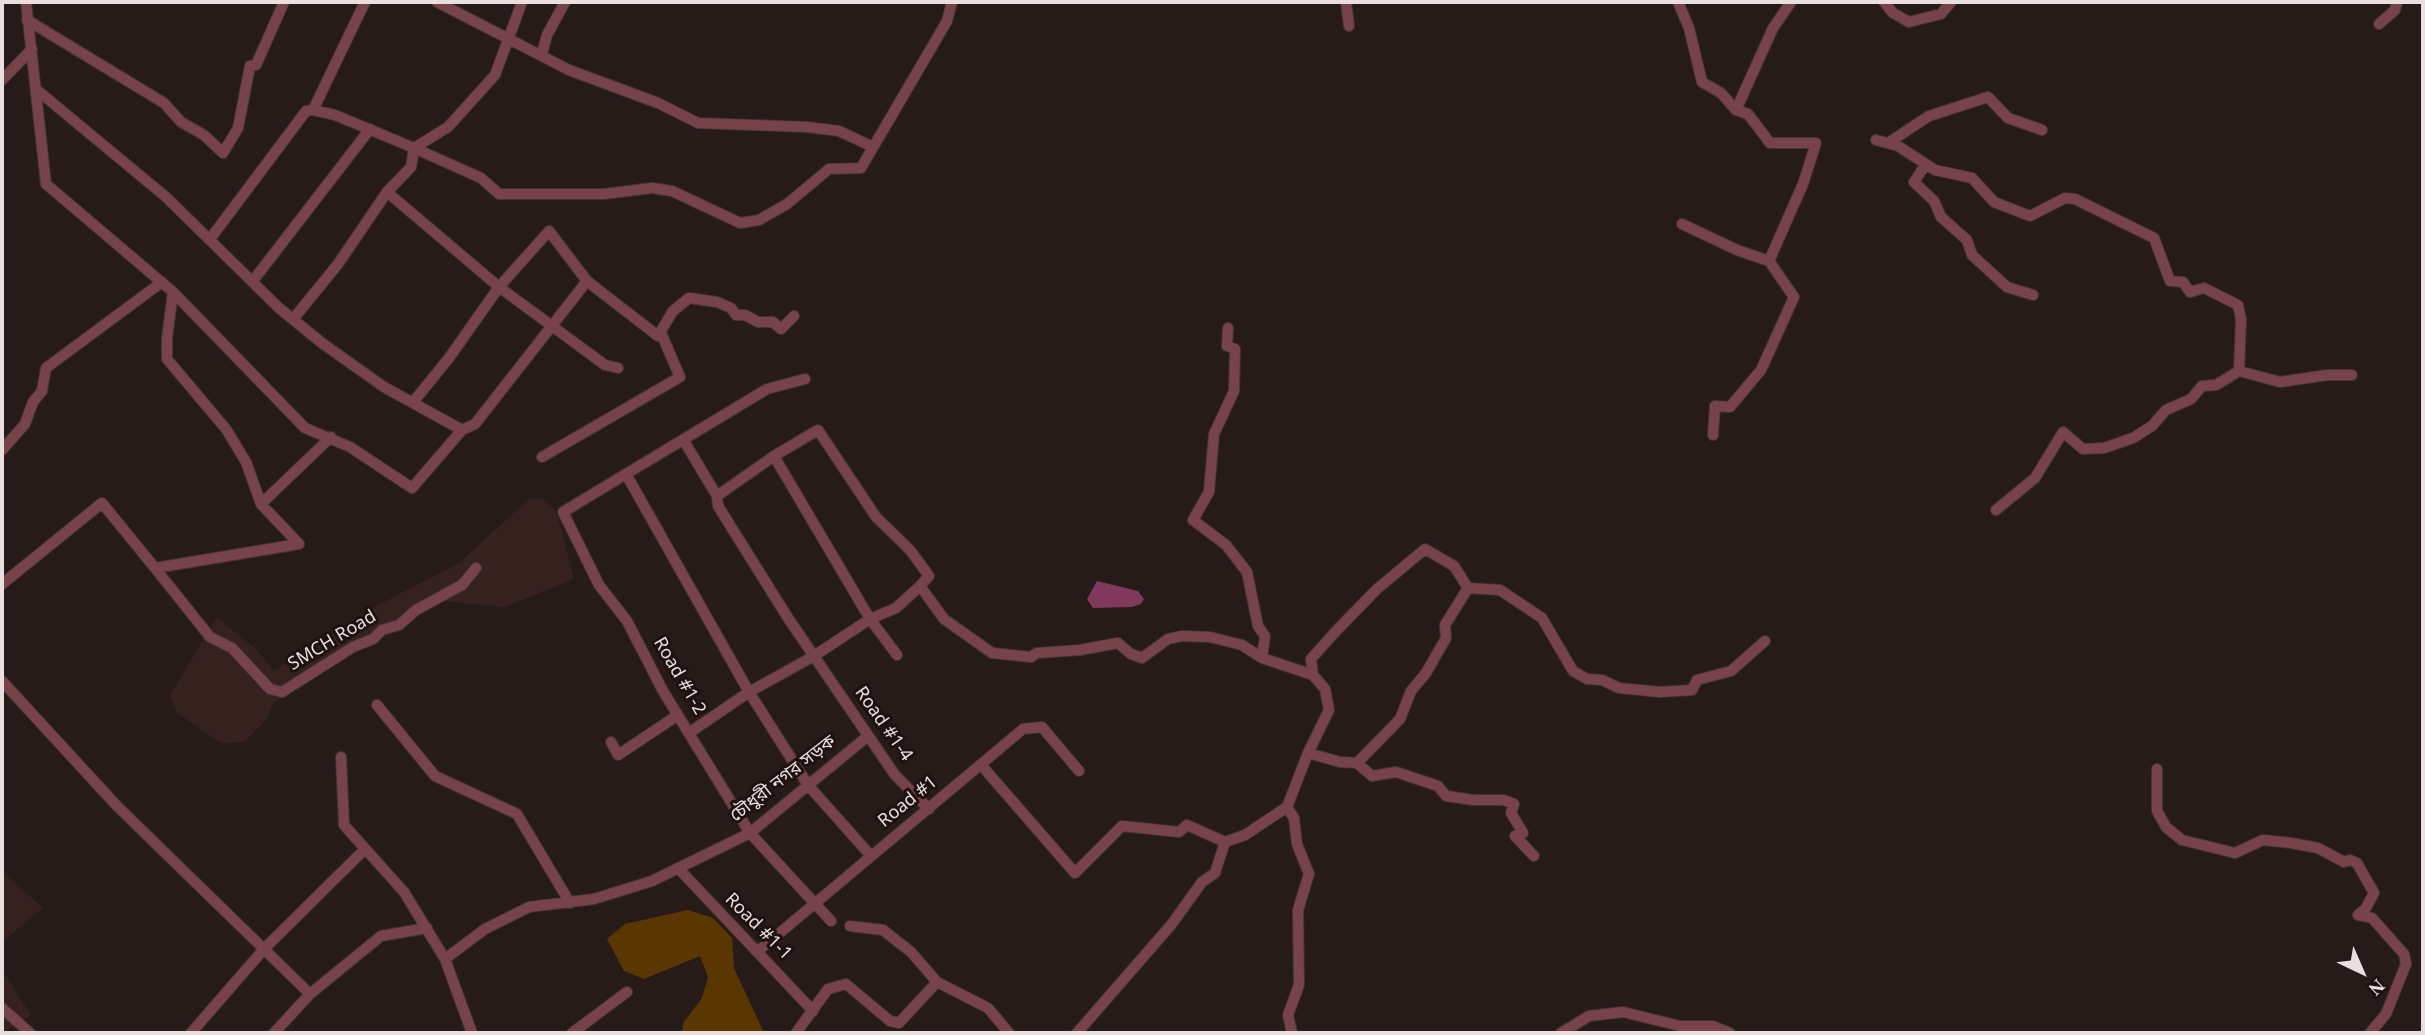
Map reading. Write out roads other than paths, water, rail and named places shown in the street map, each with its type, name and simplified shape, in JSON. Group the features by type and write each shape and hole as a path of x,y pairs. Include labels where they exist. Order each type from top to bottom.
{"street":[{"path":"26,2 46,184 173,292 305,428 331,437 412,488 462,430 475,425 587,281"},
{"path":"27,20 164,103 181,122 204,135 223,153 238,128 250,66 256,65 284,2"},
{"path":"313,110 365,2"},
{"path":"294,318 338,264 387,192 411,167 414,148 448,127 495,75 507,36 522,2"},
{"path":"542,54 554,18 565,2"},
{"path":"210,239 306,111 313,110 335,115 370,129 481,178 499,194 604,194 652,188 672,191 740,223 759,220 787,204 830,170 861,168 947,21 952,2"},
{"path":"1346,2 1349,26"},
{"path":"1678,2 1689,28 1702,82 1720,93 1736,110 1748,114 1770,143 1815,143 1803,184 1769,261"},
{"path":"1736,110 1773,27 1791,2"},
{"path":"1884,2 1893,13 1909,22 1941,14 1951,2"},
{"path":"2379,24 2395,10 2397,2"},
{"path":"442,3 569,70 658,103 698,123 818,128 839,131 873,147"},
{"path":"2,80 32,49"},
{"path":"37,90 166,197 252,282 322,343 384,387 414,401 462,430"},
{"path":"1888,143 1929,116 1988,97 2008,118 2042,130"},
{"path":"252,282 370,129"},
{"path":"1875,140 1888,143 1935,170 1972,178 1994,202 2030,216 2065,198 2075,199 2154,238 2170,281 2183,282 2190,292 2204,288 2238,304 2241,319 2239,371"},
{"path":"1926,164 1913,182 1934,201 1941,217 1967,240 1972,255 2007,286 2033,295"},
{"path":"387,192 499,287 605,365 618,368"},
{"path":"1682,224 1737,250 1769,261 1794,297 1761,370 1730,407 1715,406 1713,435"},
{"path":"414,401 449,358 499,287 549,231 587,281 658,336 673,311 689,298 717,302 731,308 736,315 745,315 758,322 773,322 781,328 794,316"},
{"path":"2,450 25,424 33,402 42,391 46,368 162,282"},
{"path":"2,584 102,503 155,568 299,544 261,503 246,462 226,429 167,359 173,292"},
{"path":"1228,328 1227,346 1235,349 1234,391 1214,435 1209,492 1193,520 1226,545 1247,572 1258,626 1265,636 1262,658"},
{"path":"541,457 680,377 661,333"},
{"path":"1996,510 2035,478 2063,432 2083,449 2104,448 2133,438 2152,426 2166,410 2191,398 2202,386 2216,385 2239,371 2280,382 2327,374 2352,375"},
{"path":"805,379 767,389 684,442 626,474 749,692 808,785 870,856"},
{"path":"717,496 774,456 818,430 876,517 910,550 929,576 920,586 944,619 992,653 1031,657 1037,653 1118,643 1131,654 1142,657 1168,639 1182,636 1210,637 1242,645 1262,658 1312,675 1325,689 1329,710 1308,753 1287,807 1245,835 1225,842 1187,825 1179,832 1122,826 1075,873 982,766"},
{"path":"261,503 331,437"},
{"name":"Road #1-4","path":"684,442 717,496 718,506 814,656 895,775 929,809"},
{"path":"774,456 870,619 897,655"},
{"name":"Road #1-2","path":"626,474 563,512 599,585 627,621 690,733 749,692 814,656 870,619 896,608 920,586"},
{"path":"1312,675 1311,659 1328,640 1377,589 1425,549 1454,566 1468,588"},
{"name":"SMCH Road","path":"155,568 210,636 232,648 270,689 282,692 353,647 373,639 382,630 399,625 416,610 462,585 476,568"},
{"path":"1468,588 1500,590 1542,618 1573,671 1587,680 1602,680 1619,688 1660,692 1692,690 1697,680 1731,671 1765,642"},
{"path":"1357,763 1400,719 1411,691 1426,673 1446,638 1446,625 1468,588"},
{"path":"2,681 117,806 310,993"},
{"path":"377,705 435,776 517,814 570,903"},
{"path":"611,742 618,755 678,715"},
{"name":"Road #1","path":"757,953 814,902 982,766 1023,729 1042,727 1079,771"},
{"path":"690,733 750,833 831,921"},
{"name":"চৌধুরী নগর সড়ক","path":"445,959 485,929 529,906 570,903 652,881 750,833 869,736"},
{"path":"1308,753 1340,762 1357,763 1372,776 1396,772 1437,786 1446,796 1473,800 1504,800 1514,804 1511,813 1523,833 1515,836 1534,856"},
{"path":"341,757 344,825 404,892 427,928 445,959 472,1033"},
{"path":"2158,769 2157,811 2166,827 2182,840 2235,853 2263,840 2291,843 2318,848 2344,862 2350,860 2357,863 2374,892 2366,908 2358,915 2372,918 2404,954 2406,964 2386,1014 2370,1033"},
{"path":"1287,807 1294,818 1297,844 1309,874 1298,911 1299,985 1288,1015 1292,1033"},
{"path":"1077,1033 1171,925 1202,882 1215,873 1225,842"},
{"path":"191,1033 264,949 364,850"},
{"name":"Road #1-1","path":"678,868 813,1010"},
{"path":"849,926 883,930 911,952 937,982 988,1008 1009,1033"},
{"path":"274,1033 310,993 381,936 427,928"},
{"path":"796,1033 828,989 846,984 890,1021 899,1023 937,982"},
{"path":"572,1033 627,992"},
{"path":"2,1008 30,1033"},
{"path":"1561,1033 1589,1016 1623,1012 1680,1026 1713,1026 1730,1033"}]}
